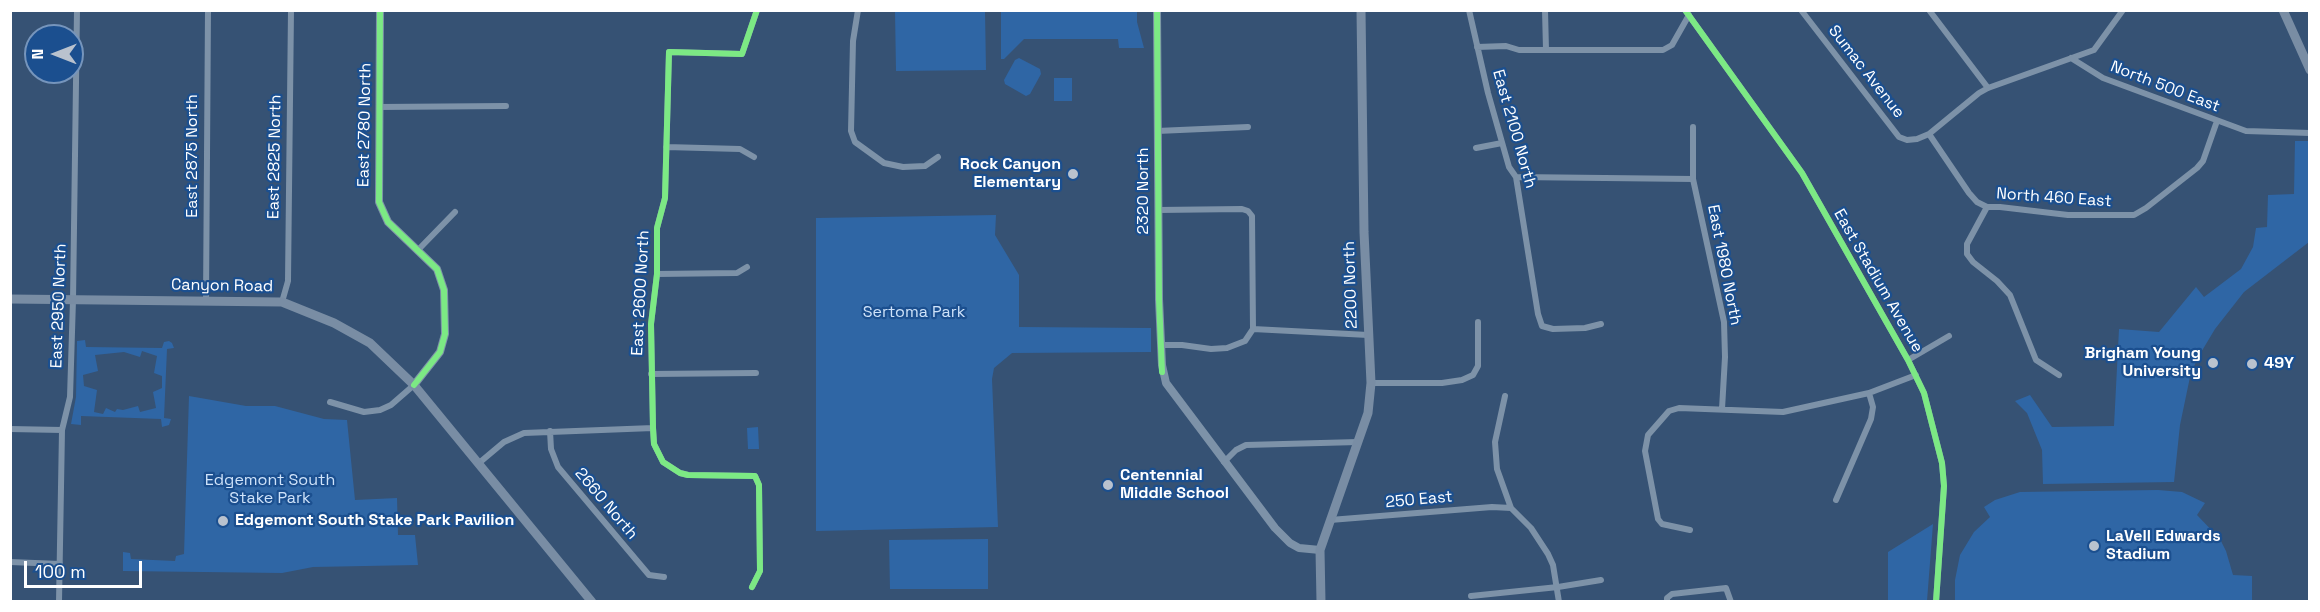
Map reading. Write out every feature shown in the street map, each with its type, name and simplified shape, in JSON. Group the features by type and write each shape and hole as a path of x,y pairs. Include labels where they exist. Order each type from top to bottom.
{"main road":[{"name":"2200 North","path":"1321,602 1320,550 1368,413 1371,383 1364,232 1361,10"},
{"path":"2283,10 2310,70"},
{"name":"Canyon Road","path":"10,299 282,302 334,323 370,343 414,384 592,602"}],"street":[{"name":"East 2950 North","path":"59,602 62,430 70,397 73,300 77,10"},
{"name":"East 2875 North","path":"206,301 208,10"},
{"name":"East 2825 North","path":"282,302 288,281 291,10"},
{"name":"East 2780 North","path":"380,10 379,202 388,222 437,269 443,282 445,334 440,352 414,384"},
{"name":"East 2600 North","path":"752,586 760,571 759,484 755,476 688,475 680,473 663,462 657,453 653,428 651,324 657,274 657,228 665,198 669,52 742,54 757,10"},
{"path":"858,10 853,40 851,131 855,142 884,163 903,167 925,166 938,157"},
{"name":"2320 North","path":"1157,10 1162,372 1166,384 1275,528 1290,543 1299,548 1320,550"},
{"name":"East 2100 North","path":"1469,10 1502,143 1509,167 1516,177 1538,314 1542,326 1553,330 1585,328 1601,324"},
{"path":"1545,10 1546,50"},
{"name":"Sumac Avenue","path":"1801,10 1899,137 1907,140 1917,139 1929,134"},
{"path":"1929,10 1988,88"},
{"path":"2059,375 2036,360 2010,295 1967,254 1967,244 1987,207 1977,202 1969,193 1929,134 1988,88 2094,50 2123,10"},
{"path":"1477,47 1506,46 1519,50 1663,50 1672,45 1687,13"},
{"name":"East Stadium Avenue","path":"1687,13 1802,173 1908,360 1924,393 1943,474 1936,602"},
{"name":"North 500 East","path":"2071,58 2103,78 2246,131 2310,133"},
{"path":"379,107 506,106"},
{"name":"North 460 East","path":"1987,207 2068,215 2134,215 2197,168 2202,161 2217,121"},
{"path":"1157,131 1248,127"},
{"name":"East 1980 North","path":"1693,127 1693,179 1724,322 1725,357 1722,409"},
{"path":"1476,148 1502,143"},
{"path":"666,147 740,149 754,157"},
{"path":"1516,177 1693,179"},
{"path":"1158,210 1242,209 1248,211 1251,216 1253,329 1245,341 1227,348 1211,349 1161,345"},
{"path":"418,250 455,212"},
{"path":"657,274 737,273 747,267"},
{"path":"1371,383 1442,383 1462,380 1473,375 1478,366 1478,322"},
{"path":"1253,329 1368,335"},
{"path":"1908,360 1949,336"},
{"path":"651,374 756,373"},
{"path":"1690,530 1662,524 1658,519 1645,451 1648,435 1670,411 1678,408 1783,412 1869,393 1916,375"},
{"path":"330,402 357,410 380,410 391,405 414,384"},
{"path":"1836,500 1871,419 1873,407 1869,393"},
{"path":"1505,396 1495,442 1497,470 1511,508 1531,528 1548,554 1553,565 1559,602"},
{"path":"479,463 513,437 524,433 653,428"},
{"path":"10,429 62,430"},
{"name":"2660 North","path":"550,431 551,448 558,467 649,575 664,577"},
{"path":"1224,462 1236,450 1246,445 1358,442"},
{"name":"250 East","path":"1330,520 1491,507 1511,508"},
{"path":"10,562 60,564"},
{"path":"1470,596 1601,580"},
{"path":"1667,602 1667,598 1672,594 1726,588 1731,602"}],"green space":[{"path":"895,11 985,11 986,70 896,71"},
{"path":"1001,11 1137,11 1137,22 1144,48 1119,48 1118,39 1024,39 1004,59 1001,59"},
{"path":"1019,58 1040,69 1041,74 1030,94 1026,96 1005,84 1004,80 1015,60"},
{"path":"1054,78 1072,78 1072,101 1054,101"},
{"path":"2295,141 2309,141 2309,242 2244,292 2215,329 2197,359 2190,377 2180,425 2174,482 2043,484 2042,450 2027,413 2015,401 2030,395 2052,427 2114,426 2119,329 2159,332 2196,287 2204,297 2241,269 2253,247 2256,228 2267,227 2268,195 2294,194"},
{"name":"Sertoma Park","path":"996,215 995,235 1019,275 1019,327 1151,328 1151,352 1012,353 994,368 992,379 998,527 816,531 816,218"},
{"path":"85,340 86,347 162,348 164,342 172,343 174,348 167,349 164,418 171,419 169,425 162,427 161,419 81,416 81,425 71,424 76,397 77,341","holes":["142,351 157,356 154,373 162,376 162,388 153,392 156,408 140,412 138,406 123,410 117,409 115,412 106,408 103,414 94,412 97,390 84,386 83,375 98,371 95,355 124,352 140,357"]},
{"name":"Edgemont South Stake Park","path":"189,396 246,406 275,406 324,419 347,420 355,500 397,498 398,535 415,535 418,565 313,567 282,573 123,571 123,552 130,553 131,559 175,561 176,556 184,554"},
{"path":"758,427 759,449 748,449 747,428"},
{"name":"LaVell Edwards Stadium","path":"2158,490 2182,492 2205,503 2197,515 2220,539 2233,575 2252,576 2252,601 1955,601 1955,580 1960,555 1974,532 1990,517 1984,507 1995,500 2020,492"},
{"path":"1933,524 1927,601 1888,601 1888,552"},
{"path":"988,539 988,589 890,589 889,540"}],"cycle path":[{"path":"380,10 379,202 388,222 437,269 444,290 445,334 440,352 414,385"},
{"path":"752,587 760,571 759,485 755,476 688,475 680,473 663,462 654,444 651,324 657,274 657,228 665,198 669,52 742,54 757,10"},
{"path":"1157,10 1159,299 1162,372"},
{"path":"1685,10 1802,173 1908,360 1924,393 1942,463 1944,486 1936,602"}],"place":[{"name":"Rock Canyon Elementary","path":"1073,174"},
{"name":"Brigham Young University","path":"2213,363"},
{"name":"49Y","path":"2252,364"},
{"name":"Centennial Middle School","path":"1108,485"},
{"name":"Edgemont South Stake Park Pavilion","path":"223,521"},
{"name":"LaVell Edwards Stadium","path":"2094,546"}]}
